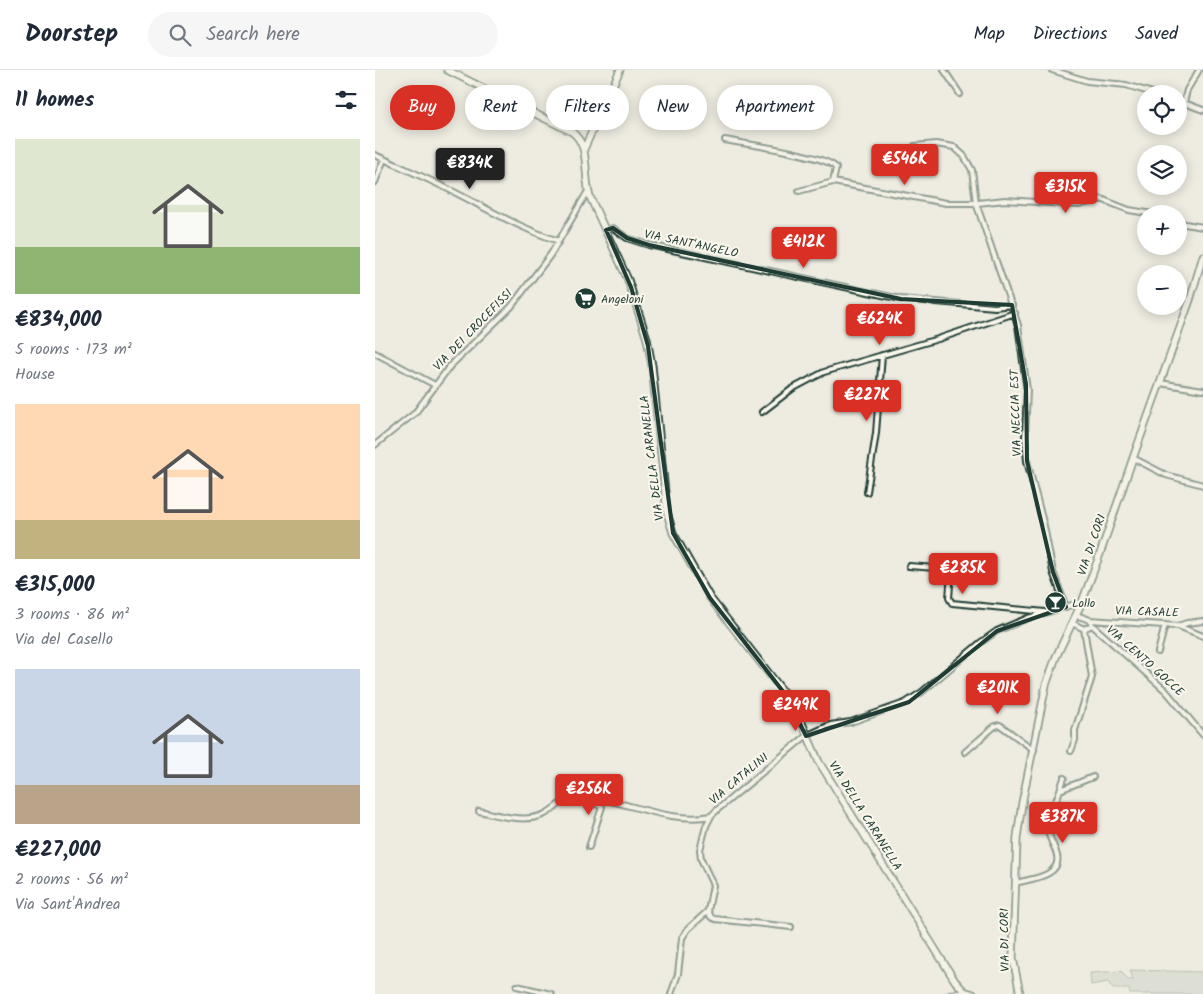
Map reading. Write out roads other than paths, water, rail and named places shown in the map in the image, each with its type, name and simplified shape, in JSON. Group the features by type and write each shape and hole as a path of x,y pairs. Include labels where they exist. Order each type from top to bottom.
{"main road":[{"path":"447,70 573,133 584,149"},
{"path":"584,149 620,70"},
{"name":"VIA DELLA CARANELLA","path":"584,149 588,191 631,287 648,346 671,531 711,601 785,694 797,714 819,762 873,846 954,980 966,992"},
{"name":"VIA DI CORI","path":"1019,994 1013,961 1019,819 1047,682 1053,663 1082,602 1103,548 1190,300 1203,256"},
{"path":"966,992 973,994"}],"street":[{"path":"944,70 960,94"},
{"path":"1052,70 1091,82 1126,84 1137,88"},
{"path":"1187,90 1199,70"},
{"path":"1187,104 1203,110"},
{"path":"725,140 808,156 832,164 837,168 833,182"},
{"name":"VIA NECCIA EST","path":"915,146 942,145 954,147 967,160 971,170 976,203 1015,313 1027,386 1026,454 1053,572 1066,607"},
{"path":"375,155 494,213 559,241"},
{"path":"375,182 384,159"},
{"path":"799,191 833,182 946,203 976,203 1005,200 1079,205 1101,199 1137,211"},
{"name":"VIA DEI CROCEFISSI","path":"375,445 415,413 454,362 511,307 541,269 588,191"},
{"path":"1187,224 1203,227"},
{"name":"VIA SANT'ANGELO","path":"607,230 613,228 627,238 649,245 897,298 997,307 1012,305"},
{"path":"762,412 792,389 820,374 1015,313"},
{"path":"375,354 435,385"},
{"path":"867,492 876,433 882,355"},
{"path":"1160,383 1203,390"},
{"path":"1133,458 1166,475 1203,485"},
{"path":"909,566 949,569 951,573 949,599 952,603 1047,613"},
{"name":"VIA CATALINI","path":"708,911 713,885 702,862 700,851 705,829 711,816 806,736 830,725 847,723 909,702 994,633 1013,624 1082,602"},
{"name":"VIA CASALE","path":"1076,615 1090,620 1178,626 1190,622 1203,621"},
{"path":"1072,624 1084,629 1092,625 1090,620"},
{"name":"VIA CENTO GOCCE","path":"1092,625 1163,688 1203,735"},
{"path":"1159,652 1165,625"},
{"path":"1178,626 1203,636"},
{"path":"1071,751 1075,740 1075,730 1092,677 1084,629"},
{"path":"965,752 999,725 1005,727 1034,750"},
{"path":"1015,883 1048,874 1057,865 1057,854 1048,833 1047,825 1064,778"},
{"path":"1060,790 1093,778"},
{"path":"479,811 506,816 535,817 547,813 573,797 583,796 647,811 683,817 700,818 711,816"},
{"path":"573,797 581,801 598,804 601,807 589,847"},
{"path":"671,994 678,974 683,937 708,911 710,916 715,919 791,928"},
{"path":"517,986 551,994"},
{"path":"951,994 966,992"}],"place":[{"name":"Angeloni","path":"585,299"},
{"name":"Lollo","path":"1056,603"}]}
